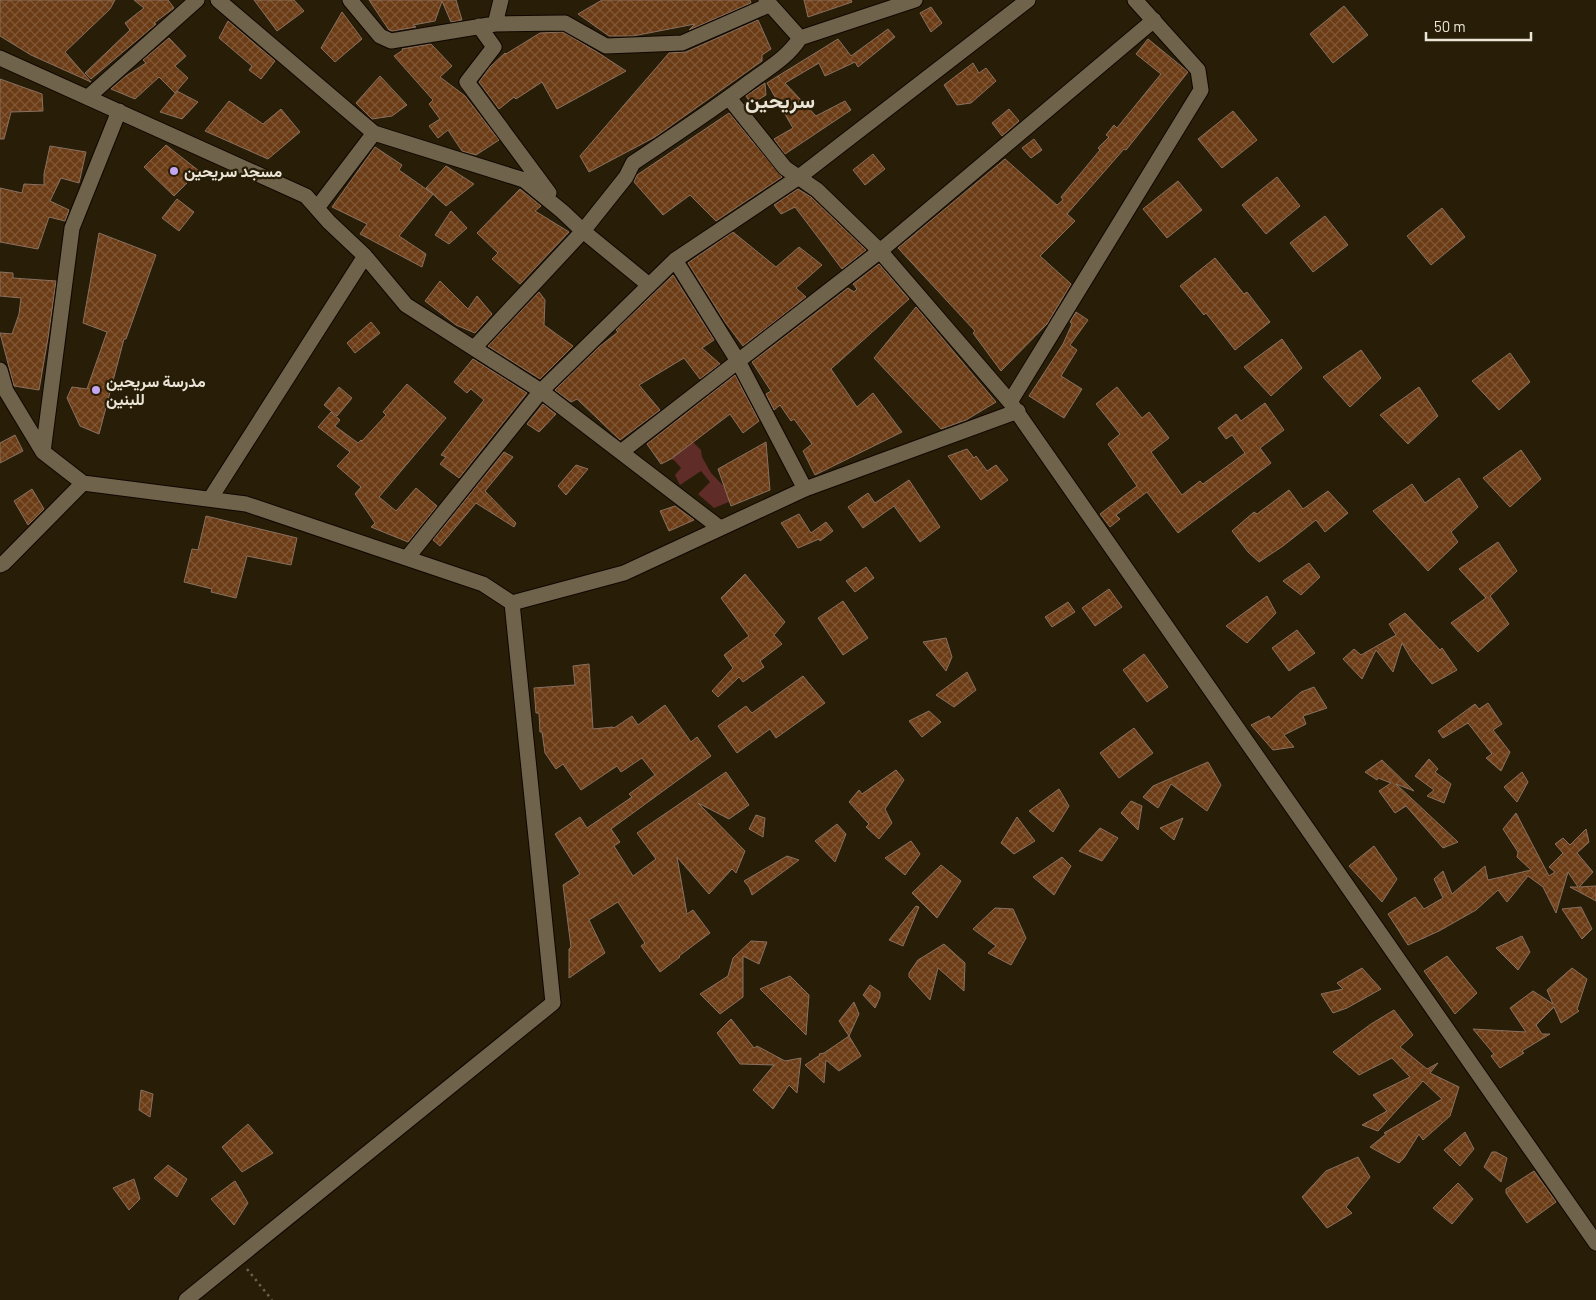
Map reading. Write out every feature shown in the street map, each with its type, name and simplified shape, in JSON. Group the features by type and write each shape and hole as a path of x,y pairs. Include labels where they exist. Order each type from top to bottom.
{"street":[{"path":"88,97 197,0"},
{"path":"218,0 374,134 524,180 649,286"},
{"path":"350,0 380,36 391,41 495,24 565,23 606,46 682,44 768,3 800,38"},
{"path":"495,24 501,0"},
{"path":"474,348 583,231 626,177 633,162 785,57 800,38 916,0"},
{"path":"407,558 541,390 675,260 799,177 1028,0"},
{"path":"0,370 6,391 43,452 83,483 246,504 483,584 512,603 624,572 806,489 1014,407 1201,90 1198,70 1135,0"},
{"path":"622,452 880,251 1154,20"},
{"path":"479,26 494,47 467,82 563,212"},
{"path":"0,58 119,110 306,196 329,222 365,256 406,305 541,390 720,528"},
{"path":"728,98 785,168 817,190 880,251 1014,407 1596,1243"},
{"path":"43,452 72,228 119,110"},
{"path":"317,208 374,134"},
{"path":"210,499 365,256"},
{"path":"675,260 738,361 806,489"},
{"path":"0,566 83,483"},
{"path":"186,1300 553,1003 512,603"}],"path":[{"path":"238,1258 272,1300"}],"shaded area":[{"path":"692,441 701,450 702,457 711,473 736,499 714,508 698,494 710,482 701,471 680,485 675,475 681,468 671,459"}],"building":[{"path":"0,0 115,0 110,9 65,52 91,82 31,55 0,36"},
{"path":"134,0 168,0 174,8 154,23 156,24 91,79 85,73 130,30 125,23 144,8"},
{"path":"254,0 294,0 304,11 277,31"},
{"path":"369,0 456,0 462,20 451,22 442,1 435,21 413,25 416,27 392,31 389,30"},
{"path":"602,0 750,0 751,3 689,30 695,24 633,36 609,36 578,14"},
{"path":"804,0 851,0 852,2 808,17"},
{"path":"1344,6 1368,35 1333,63 1310,34"},
{"path":"931,7 942,23 931,32 920,13"},
{"path":"342,12 362,39 335,62 321,48"},
{"path":"758,20 771,49 762,55 762,61 655,137 589,172 580,156 669,53 686,52"},
{"path":"228,21 275,61 261,79 249,70 252,66 219,38"},
{"path":"888,29 895,37 858,67 855,62 825,76 819,63 785,83 816,116 845,101 851,110 785,154 774,139 793,128 767,83 838,39 851,56"},
{"path":"563,32 626,71 557,109 542,82 516,99 514,97 499,109 479,82 490,67 505,53 540,33"},
{"path":"169,38 186,56 175,66 188,78 175,93 159,77 135,99 111,89 146,63 143,60"},
{"path":"1148,39 1188,72 1126,150 1124,149 1067,214 1075,221 1040,256 1071,284 1047,324 1001,371 973,333 975,331 898,248 1005,159 1057,205 1063,200 1061,197 1100,150 1098,148 1109,137 1106,135 1114,125 1117,128 1161,74 1136,54"},
{"path":"431,44 452,66 440,77 465,96 499,140 476,155 462,151 448,130 438,138 429,126 440,119 429,104 433,100 394,56 402,49"},
{"path":"973,63 979,73 986,68 996,81 971,103 957,105 944,85"},
{"path":"380,76 407,105 392,116 372,119 356,103"},
{"path":"0,79 42,94 43,111 11,112 4,139 0,139"},
{"path":"765,83 766,95 751,104 746,96"},
{"path":"177,91 198,102 182,119 160,112"},
{"path":"229,101 263,124 281,109 300,132 268,159 205,131"},
{"path":"1009,109 1019,121 1002,136 992,123"},
{"path":"1233,111 1257,140 1222,168 1198,139"},
{"path":"729,113 782,177 716,221 690,195 663,215 634,182 637,175"},
{"path":"1034,139 1042,150 1031,158 1022,148"},
{"path":"166,145 199,171 174,196 144,167"},
{"path":"50,146 86,152 79,183 61,178 50,201 69,210 65,221 49,217 38,249 0,242 0,188 22,193 24,184 44,185 44,174"},
{"path":"375,147 402,165 399,170 433,194 399,236 426,254 422,267 360,234 367,224 332,207"},
{"path":"873,154 885,169 865,185 853,170"},
{"path":"446,166 474,184 446,206 426,188"},
{"path":"1277,177 1300,206 1266,234 1242,205"},
{"path":"1178,181 1202,210 1167,238 1143,209"},
{"path":"520,189 541,206 535,211 569,232 520,284 492,259 498,253 477,233"},
{"path":"798,189 811,197 866,250 842,269 795,207 781,214 774,205"},
{"path":"177,199 194,212 179,231 162,218"},
{"path":"1442,208 1465,237 1431,265 1407,236"},
{"path":"451,211 467,228 449,244 435,235"},
{"path":"1325,216 1348,245 1313,272 1290,243"},
{"path":"733,232 776,267 799,247 822,265 796,288 806,297 743,346 725,322 688,263"},
{"path":"99,233 156,255 126,339 124,339 99,434 80,426 67,398 72,387 87,389 107,332 83,323"},
{"path":"1215,258 1244,294 1247,292 1270,322 1235,350 1206,313 1204,315 1180,286"},
{"path":"879,264 909,299 831,369 857,407 873,393 902,432 815,475 803,451 812,444 794,419 791,421 780,405 774,410 766,394 771,391 752,362 848,288 854,292 857,289 853,284"},
{"path":"0,272 13,273 13,278 56,281 39,390 14,386 0,333 12,334 19,314 21,298 0,296"},
{"path":"673,275 714,340 702,348 720,364 700,379 684,358 639,385 660,410 620,440 577,399 571,402 555,390 599,347 618,332 616,330"},
{"path":"440,281 468,309 477,296 492,314 475,333 456,325 425,301"},
{"path":"539,292 545,300 544,325 573,346 540,379 488,346"},
{"path":"916,307 996,402 966,420 941,429 874,358"},
{"path":"1076,312 1088,320 1070,345 1077,350 1061,376 1082,389 1064,418 1029,396 1063,344 1072,324 1070,322"},
{"path":"371,322 380,333 355,353 347,343"},
{"path":"1282,339 1302,368 1271,396 1244,367"},
{"path":"1361,350 1381,378 1350,407 1323,377"},
{"path":"1510,353 1530,382 1499,410 1472,381"},
{"path":"473,359 527,393 459,478 440,464 446,457 441,455 484,400 471,389 467,393 454,382"},
{"path":"735,375 759,421 743,433 730,414 671,459 661,464 647,444"},
{"path":"407,384 446,418 379,497 396,511 416,488 437,506 408,542 371,527 375,523 355,494 361,487 337,466 350,452 318,427 331,412 340,420 335,426 358,443 386,415 383,412"},
{"path":"339,387 352,398 337,416 324,405"},
{"path":"1117,387 1142,418 1149,412 1169,438 1151,452 1182,495 1200,481 1203,484 1245,453 1232,435 1226,439 1218,428 1236,414 1241,421 1265,403 1284,430 1260,448 1271,463 1178,533 1147,492 1116,515 1120,519 1110,527 1100,514 1137,486 1108,444 1120,434 1096,404"},
{"path":"1419,387 1438,416 1408,444 1380,415"},
{"path":"543,404 556,414 539,432 527,424"},
{"path":"15,435 23,451 0,463 0,443"},
{"path":"766,442 770,490 731,506 718,469"},
{"path":"967,449 974,458 976,456 987,471 996,465 1008,480 981,500 948,456"},
{"path":"1521,450 1541,479 1510,507 1483,478"},
{"path":"504,452 513,457 485,491 516,523 514,527 476,503 440,546 433,540"},
{"path":"576,465 588,469 566,495 558,486"},
{"path":"1459,478 1478,507 1451,532 1458,542 1428,571 1373,511 1412,484 1425,503"},
{"path":"909,480 940,527 920,542 894,506 863,528 848,507 868,493 875,503"},
{"path":"32,489 44,509 28,525 14,501"},
{"path":"1289,490 1303,509 1328,491 1348,513 1325,532 1316,520 1259,562 1248,552 1232,531 1254,512 1257,514"},
{"path":"675,506 694,520 669,531 660,511"},
{"path":"799,514 811,533 826,522 833,531 820,541 819,539 798,548 781,523"},
{"path":"206,516 297,538 291,565 247,556 236,598 211,592 212,589 184,582 192,549 198,550"},
{"path":"1498,542 1517,571 1490,596 1509,624 1478,652 1451,623 1486,598 1459,569"},
{"path":"1309,563 1320,577 1301,595 1283,581"},
{"path":"866,567 874,578 855,592 846,581"},
{"path":"745,574 785,622 774,635 782,644 760,661 764,667 743,682 739,677 718,697 712,691 733,668 724,655 749,636 721,598"},
{"path":"1109,589 1122,607 1095,626 1082,608"},
{"path":"1267,596 1276,613 1247,643 1226,626"},
{"path":"843,601 868,638 843,655 818,618"},
{"path":"1068,602 1075,612 1052,627 1045,617"},
{"path":"1405,613 1440,650 1442,648 1457,670 1432,684 1412,660 1402,643 1393,672 1376,650 1362,679 1343,659 1354,649 1361,655 1396,635 1389,624"},
{"path":"1297,630 1315,653 1289,671 1272,648"},
{"path":"946,638 952,657 946,671 923,642"},
{"path":"1144,654 1168,687 1147,702 1123,670"},
{"path":"589,664 593,729 614,728 632,716 638,725 665,705 691,742 697,737 711,756 611,829 620,842 614,846 633,876 656,859 637,833 726,772 749,805 729,819 698,803 745,851 736,873 732,869 709,894 677,857 687,914 693,910 710,933 660,972 641,946 645,943 618,902 589,920 605,953 569,978 569,949 571,947 563,885 580,874 555,834 580,817 587,828 632,797 629,794 655,775 642,758 621,772 617,766 581,790 563,764 556,769 545,753 542,732 540,732 539,713 536,713 534,688 575,685 573,666"},
{"path":"967,672 976,690 954,707 936,695"},
{"path":"803,676 825,703 776,738 770,729 737,753 718,726 746,706 752,713"},
{"path":"1314,687 1327,708 1303,716 1306,724 1284,735 1294,747 1273,750 1251,725 1269,716 1271,719 1301,692"},
{"path":"1488,703 1502,724 1493,730 1510,752 1501,771 1486,758 1492,754 1468,723 1443,738 1438,731 1475,704 1479,709"},
{"path":"929,711 941,722 922,737 909,721"},
{"path":"1134,728 1153,753 1119,778 1100,753"},
{"path":"1429,759 1438,769 1435,772 1451,784 1444,803 1427,796 1434,790 1415,776"},
{"path":"1382,760 1414,791 1396,784 1458,842 1443,848 1406,806 1395,813 1379,791 1391,783 1378,778 1377,780 1365,772"},
{"path":"1208,762 1221,785 1207,811 1171,784 1158,808 1143,797 1153,786"},
{"path":"896,770 904,780 885,809 892,823 879,839 866,827 869,824 849,802 859,790 862,794"},
{"path":"1522,772 1528,782 1517,802 1504,787"},
{"path":"1059,789 1069,806 1053,832 1029,811"},
{"path":"1131,801 1142,806 1138,830 1121,813"},
{"path":"1516,813 1549,876 1555,872 1549,867 1563,853 1555,844 1563,838 1570,845 1586,829 1589,842 1577,853 1593,872 1579,887 1596,886 1596,901 1570,887 1578,887 1568,872 1556,913 1543,887 1528,876 1507,902 1498,890 1476,910 1439,931 1408,945 1388,914 1415,897 1424,909 1443,898 1434,879 1443,871 1452,894 1485,866 1488,880 1531,870 1517,857 1518,852 1503,829"},
{"path":"756,815 765,818 763,837 749,829"},
{"path":"1017,817 1035,841 1014,854 1001,843"},
{"path":"1183,818 1174,840 1160,828"},
{"path":"837,824 846,834 835,862 815,841"},
{"path":"1100,828 1118,838 1102,861 1079,851"},
{"path":"911,841 920,854 905,875 885,858"},
{"path":"1374,846 1397,879 1382,902 1349,866"},
{"path":"787,856 799,860 752,895 744,881"},
{"path":"1062,857 1071,866 1054,895 1033,877"},
{"path":"941,865 961,881 937,918 912,893"},
{"path":"916,906 919,907 903,946 889,940"},
{"path":"1581,907 1592,929 1582,939 1562,909"},
{"path":"995,908 1013,909 1026,938 1011,965 988,953 996,946 973,929"},
{"path":"1522,936 1530,952 1518,970 1496,948"},
{"path":"751,941 767,942 759,964 743,956 743,997 720,1014 700,994 728,976 733,958"},
{"path":"944,944 965,963 964,991 938,968 930,1000 909,977 909,973 918,960"},
{"path":"1447,956 1477,993 1455,1014 1424,971"},
{"path":"1362,968 1381,989 1347,1008 1333,1013 1321,994 1343,989 1337,983"},
{"path":"1572,968 1587,979 1577,1009 1579,1011 1561,1023 1554,1007 1536,1025 1542,1034 1550,1034 1522,1051 1524,1053 1500,1068 1491,1056 1494,1054 1473,1029 1526,1032 1510,1008 1533,991 1553,1004 1547,990"},
{"path":"790,976 809,995 806,1035 760,989"},
{"path":"870,985 880,992 875,1008 863,995"},
{"path":"854,1002 859,1014 849,1036 839,1021"},
{"path":"1394,1010 1413,1035 1400,1047 1427,1069 1438,1063 1430,1073 1459,1087 1450,1116 1423,1140 1419,1134 1399,1163 1370,1147 1386,1134 1384,1133 1442,1099 1423,1081 1378,1131 1362,1125 1387,1111 1373,1095 1410,1077 1392,1058 1359,1075 1333,1052 1371,1024"},
{"path":"731,1019 754,1048 757,1046 785,1061 801,1058 797,1093 789,1085 773,1109 753,1090 774,1065 740,1064 717,1033"},
{"path":"849,1036 861,1056 839,1071 826,1060 824,1083 805,1065"},
{"path":"141,1090 153,1094 150,1117 139,1110"},
{"path":"248,1124 273,1153 242,1172 222,1147"},
{"path":"1465,1132 1474,1149 1460,1166 1444,1150"},
{"path":"1492,1152 1507,1158 1501,1182 1484,1167"},
{"path":"1358,1157 1370,1177 1346,1207 1352,1213 1327,1228 1302,1197 1326,1171"},
{"path":"168,1165 187,1179 177,1197 154,1178"},
{"path":"1534,1171 1556,1202 1527,1223 1506,1193 1506,1189"},
{"path":"134,1179 140,1199 129,1210 113,1188"},
{"path":"235,1181 248,1203 234,1225 211,1199"},
{"path":"1458,1183 1473,1199 1452,1224 1433,1208"}],"place":[{"name":"مسجد سريحين","path":"174,171"},
{"name":"مدرسة سريحين للبنين","path":"96,390"}],"district":[{"name":"سريحين","path":"780,101"}]}
